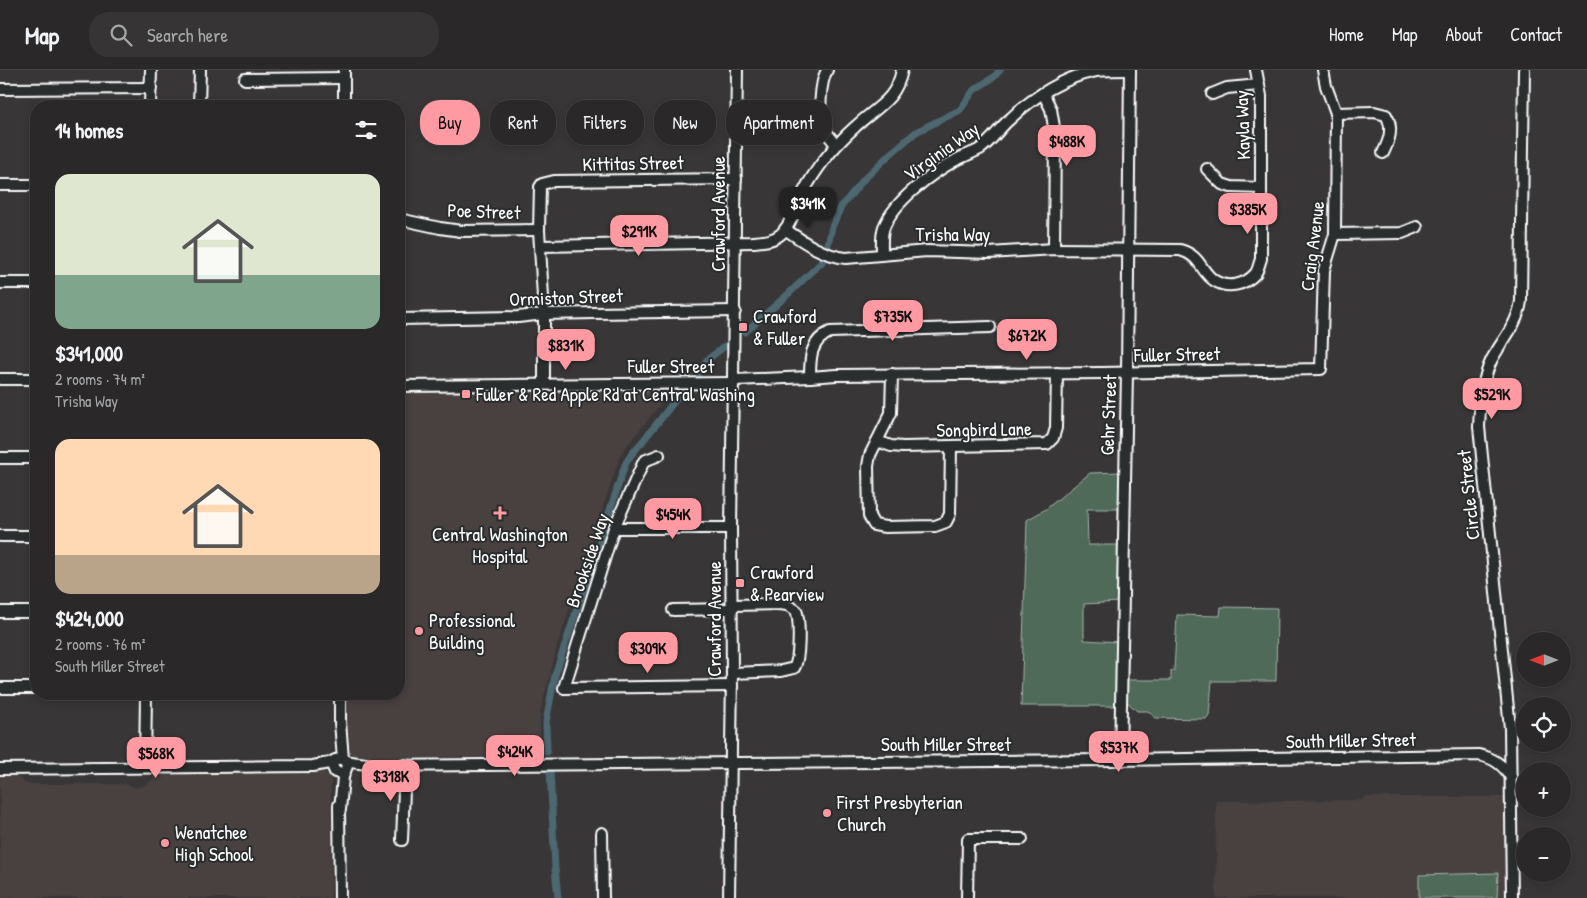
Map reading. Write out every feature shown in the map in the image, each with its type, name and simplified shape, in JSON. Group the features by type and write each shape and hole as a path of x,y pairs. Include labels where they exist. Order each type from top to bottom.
{"street":[{"path":"150,100 151,70"},
{"path":"200,70 200,100"},
{"name":"Crawford Avenue","path":"729,898 736,70"},
{"path":"827,70 821,87 821,114 824,128 836,145"},
{"path":"541,246 768,241 776,238 785,229 810,180 836,145 867,115 893,95 902,70"},
{"name":"Virginia Way","path":"882,254 882,239 885,226 892,213 906,198 946,167 987,144 1014,115 1043,93 1068,80 1089,73 1107,70 1130,70"},
{"name":"Gehr Street","path":"1120,760 1130,70"},
{"name":"Kayla Way","path":"1128,250 1180,250 1190,253 1214,280 1227,285 1243,284 1256,273 1261,260 1261,96 1256,70"},
{"name":"Craig Avenue","path":"1321,369 1324,270 1335,234 1336,113 1326,86 1323,70"},
{"name":"Circle Street","path":"1512,898 1510,744 1479,413 1488,368 1514,324 1520,310 1524,70"},
{"path":"245,79 344,74 344,100"},
{"path":"1212,94 1227,88 1259,85"},
{"path":"0,89 151,88"},
{"path":"1043,93 1051,109 1055,133 1054,249"},
{"path":"1336,113 1374,112 1386,116 1390,121 1390,139 1383,154"},
{"path":"1207,169 1222,184 1231,187 1261,188"},
{"name":"Kittitas Street","path":"539,230 540,187 548,182 736,179"},
{"path":"0,186 30,185"},
{"name":"Poe Street","path":"405,219 461,231 539,230"},
{"path":"1335,234 1402,233 1417,227"},
{"name":"Trisha Way","path":"785,229 816,250 837,257 858,258 882,254 934,251 989,254 1054,249 1128,250"},
{"path":"539,230 544,314 544,384"},
{"path":"0,283 30,283"},
{"name":"Ormiston Street","path":"405,319 518,317 544,314 735,311"},
{"path":"810,377 812,350 822,336 830,332 990,327"},
{"name":"Fuller Street","path":"405,386 734,381 836,375 1321,369"},
{"name":"Songbird Lane","path":"877,441 896,447 1047,444 1053,438 1056,428 1056,373"},
{"path":"892,374 891,413 869,460 868,516 874,525 885,527 935,526 946,522 950,514 951,447"},
{"path":"0,379 30,379"},
{"name":"Brookside Way","path":"660,456 644,461 614,528 564,688 732,686"},
{"path":"0,458 30,458"},
{"path":"614,528 731,528"},
{"path":"0,536 30,536"},
{"path":"673,610 787,605 796,610 798,620 798,658 794,668 781,671 732,673"},
{"path":"0,612 30,612"},
{"path":"0,688 30,688"},
{"path":"145,767 146,700"},
{"path":"340,700 340,898"},
{"path":"1488,757 1501,754 1510,744"},
{"name":"South Miller Street","path":"0,768 340,765 368,769 373,766 405,765 1120,760 1479,755 1488,757"},
{"path":"1488,757 1504,768 1511,777"},
{"path":"402,840 405,765"},
{"path":"602,833 603,898"},
{"path":"967,898 968,839 1022,839"}],"shaded area":[{"name":"Central Washington Hospital","path":"675,386 621,453 557,647 540,713 540,756 353,759 347,756 347,700 405,700 405,389"},
{"name":"Wenatchee High School","path":"157,769 325,772 331,779 331,898 0,898 0,774 17,776 26,784 126,784 135,788 151,781"},
{"path":"1363,797 1507,797 1507,898 1216,898 1216,801 1363,800"}],"green space":[{"path":"1120,472 1122,509 1087,509 1088,545 1121,545 1121,602 1084,604 1084,640 1120,642 1119,706 1021,706 1027,520 1046,509 1090,473"},
{"path":"1221,607 1277,608 1276,681 1212,681 1209,715 1206,719 1156,718 1148,711 1137,711 1125,700 1124,680 1171,680 1171,671 1174,671 1177,615 1220,616"},
{"path":"1498,873 1497,898 1419,898 1419,875"}],"waterway":[{"path":"827,248 832,227 841,207 863,180 916,132 960,110 974,90 994,77 1000,70"},
{"path":"745,332 822,262 823,258"},
{"path":"698,374 707,360 725,346"},
{"path":"547,752 546,722 555,675 625,465 632,453 682,390"},
{"path":"550,771 558,898"}],"place":[{"name":"Crawford & Fuller","path":"743,327"},
{"name":"Fuller & Red Apple Rd at Central Washing","path":"466,394"},
{"name":"Central Washington Hospital","path":"500,513"},
{"name":"Crawford & Pearview","path":"740,583"},
{"name":"Professional Building","path":"419,631"},
{"name":"First Presbyterian Church","path":"827,813"},
{"name":"Wenatchee High School","path":"165,843"}]}
